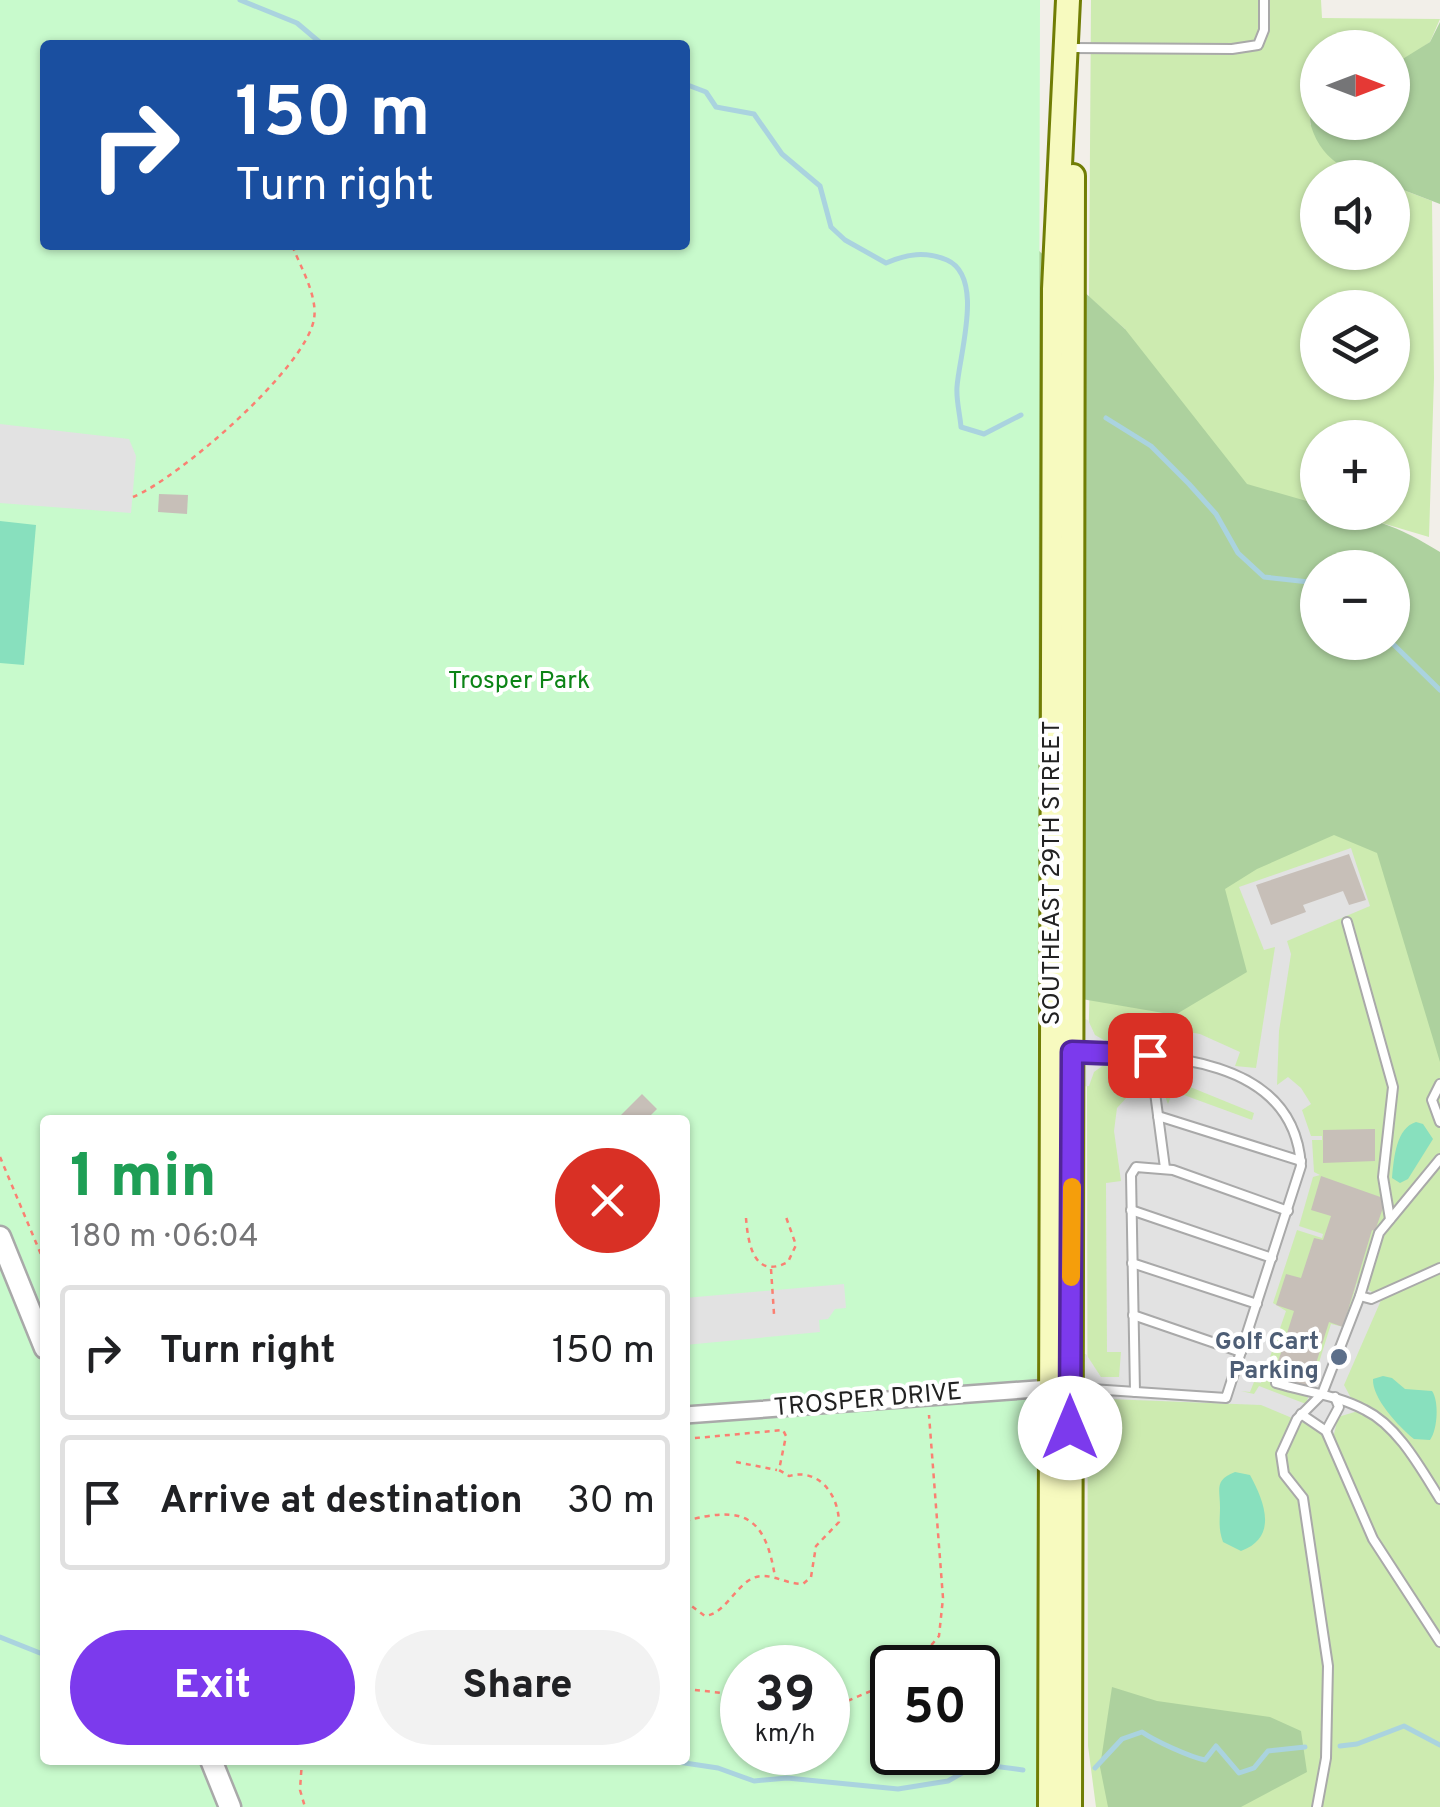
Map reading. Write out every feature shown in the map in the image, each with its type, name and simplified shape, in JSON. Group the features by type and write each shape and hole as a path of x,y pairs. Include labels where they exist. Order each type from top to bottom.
{"main road":[{"name":"SOUTHEAST 29TH STREET","path":"1050,1807 1060,1744 1062,1052 1075,287 1069,0"},
{"name":"SOUTHEAST 29TH STREET","path":"1062,1052 1054,288 1069,0"},
{"name":"SOUTHEAST 29TH STREET","path":"1060,1744 1070,1807"}],"street":[{"path":"0,1236 40,1336"},
{"name":"TROSPER DRIVE","path":"690,1415 1060,1388"},
{"path":"213,1765 230,1807"}],"lane":[{"path":"1071,48 1232,49 1258,44 1264,30 1264,0"},
{"path":"1346,922 1393,1088 1383,1177 1390,1219"},
{"path":"1060,1388 1226,1398 1288,1212 1301,1160 1292,1121 1270,1095 1235,1076 1178,1056 1062,1052"},
{"path":"1150,1055 1166,1168"},
{"path":"1440,1084 1432,1100 1440,1122"},
{"path":"1158,1116 1301,1160"},
{"path":"1317,1807 1326,1758 1328,1666 1303,1498 1284,1474 1281,1454 1286,1437 1301,1414 1322,1394 1360,1296 1379,1233 1440,1158"},
{"path":"1135,1392 1130,1174 1136,1166 1166,1168 1288,1212"},
{"path":"1131,1210 1272,1258"},
{"path":"1132,1263 1257,1304"},
{"path":"1360,1296 1371,1299 1440,1268"},
{"path":"1133,1315 1241,1352"},
{"path":"1276,1383 1369,1411 1412,1454 1440,1498"},
{"path":"1326,1431 1337,1402"},
{"path":"1301,1414 1326,1431 1373,1540 1440,1642"}],"path":[{"path":"133,496 153,488 193,459 262,395 311,333 316,314 294,250"},
{"path":"0,1157 40,1252"},
{"path":"746,1218 752,1254 770,1268 788,1262 796,1245 786,1217"},
{"path":"770,1268 774,1314"},
{"path":"927,1396 943,1598 939,1636 931,1645"},
{"path":"690,1439 747,1434 757,1429 784,1430 779,1470"},
{"path":"740,1430 747,1434"},
{"path":"690,1606 705,1616 715,1615 750,1580 761,1576 802,1584 812,1577 816,1546 839,1522 836,1502 820,1479 810,1473 789,1476 779,1470 736,1462"},
{"path":"690,1520 728,1511 752,1522 764,1540 775,1579"},
{"path":"690,1690 720,1693"},
{"path":"302,1765 300,1790 305,1807"}],"green space":[{"name":"Trosper Park","path":"0,0 40,40 40,250 690,250 690,44 751,38 961,180 1125,329 1247,484 1300,499 1300,530 1399,530 1440,552 1440,1062 1377,853 1334,835 1257,869 1225,889 1247,972 1175,1015 988,983 79,1115 44,1115 0,701"},
{"name":"Trosper Park","path":"0,0 1040,0 1036,1807 0,1807"},
{"path":"1091,0 1321,0 1322,18 1440,19 1430,42 1410,56 1410,30 1300,30 1300,140 1324,140 1342,160 1300,160 1300,270 1410,270 1410,193 1432,201 1434,378 1429,537 1405,530 1410,530 1410,420 1300,420 1300,530 1352,530 1390,550 1300,550 1300,660 1410,660 1410,560 1440,576 1440,1807 1096,1807 1088,1746 1087,1087 1094,833 1125,329 1089,297"},
{"path":"1440,22 1440,204 1410,193 1410,160 1332,160 1317,140 1410,140 1410,54 1430,42"},
{"path":"0,521 36,525 24,665 0,663"},
{"path":"1416,1122 1423,1124 1433,1139 1408,1179 1400,1183 1392,1178 1397,1145 1404,1130"},
{"path":"1383,1376 1405,1389 1432,1391 1437,1415 1430,1440 1414,1439 1387,1411 1373,1379"},
{"path":"1235,1472 1250,1475 1265,1517 1260,1537 1241,1551 1223,1542 1220,1528 1220,1486 1224,1478"},
{"path":"1112,1687 1157,1701 1270,1717 1301,1731 1307,1772 1241,1807 1108,1807 1100,1767"}],"shaded area":[{"path":"0,424 129,439 136,456 131,513 0,503"},
{"path":"1351,848 1370,906 1287,941 1291,954 1279,1031 1277,1085 1288,1077 1301,1088 1311,1104 1302,1110 1311,1136 1322,1136 1322,1140 1312,1140 1314,1172 1320,1175 1313,1177 1299,1226 1323,1234 1322,1238 1297,1230 1273,1303 1286,1311 1261,1383 1254,1382 1250,1392 1241,1391 1254,1394 1259,1386 1306,1404 1331,1324 1344,1327 1357,1283 1382,1298 1344,1385 1351,1398 1360,1404 1358,1411 1338,1417 1334,1434 1323,1436 1316,1428 1261,1405 1108,1399 1099,1401 1086,1423 1080,1423 1080,1354 1086,1354 1101,1377 1119,1377 1121,1352 1107,1352 1106,1183 1121,1181 1114,1131 1117,1108 1130,1094 1146,1086 1161,1086 1168,1104 1173,1091 1252,1120 1254,1113 1173,1080 1176,1069 1156,1063 1105,1064 1094,1072 1089,1086 1080,1087 1081,1018 1088,1020 1095,1035 1109,1043 1157,1042 1158,1027 1200,1034 1240,1052 1235,1066 1256,1068 1275,947 1264,950 1239,887"},
{"path":"844,1284 846,1308 835,1309 828,1319 819,1320 820,1332 690,1345 690,1298"}],"building":[{"path":"159,494 188,495 187,514 158,512"},
{"path":"1349,854 1366,900 1349,905 1343,891 1303,905 1306,912 1271,925 1256,885"},
{"path":"642,1094 657,1109 651,1115 621,1115"},
{"path":"1375,1129 1375,1161 1323,1163 1323,1130"},
{"path":"1321,1176 1386,1199 1375,1231 1372,1230 1343,1327 1329,1322 1308,1389 1273,1378 1294,1311 1276,1305 1286,1274 1301,1278 1314,1238 1323,1240 1331,1216 1311,1210"}],"waterway":[{"path":"240,0 297,23 317,40"},
{"path":"690,86 706,92 716,107 754,114 782,154 820,186 831,227 845,240 886,263 924,255 947,260 958,269 967,299 957,387 961,427 984,434 1021,415"},
{"path":"1106,418 1151,446 1189,484 1216,514 1238,553 1264,577 1300,581"},
{"path":"1409,660 1440,690"},
{"path":"0,1637 40,1653"},
{"path":"1340,1746 1357,1744 1404,1726 1440,1745"},
{"path":"1095,1768 1122,1739 1142,1732 1205,1760 1216,1746 1239,1773 1254,1768 1268,1751 1305,1747"},
{"path":"690,1764 718,1768 754,1781 787,1778 898,1789 948,1781 978,1764 1023,1770"}],"slow traffic":[{"path":"1071,1277 1072,1187"}],"place":[{"name":"Golf Cart Parking","path":"1339,1357"}],"route":[{"path":"1070,1428 1072,1052 1150,1055"}]}
